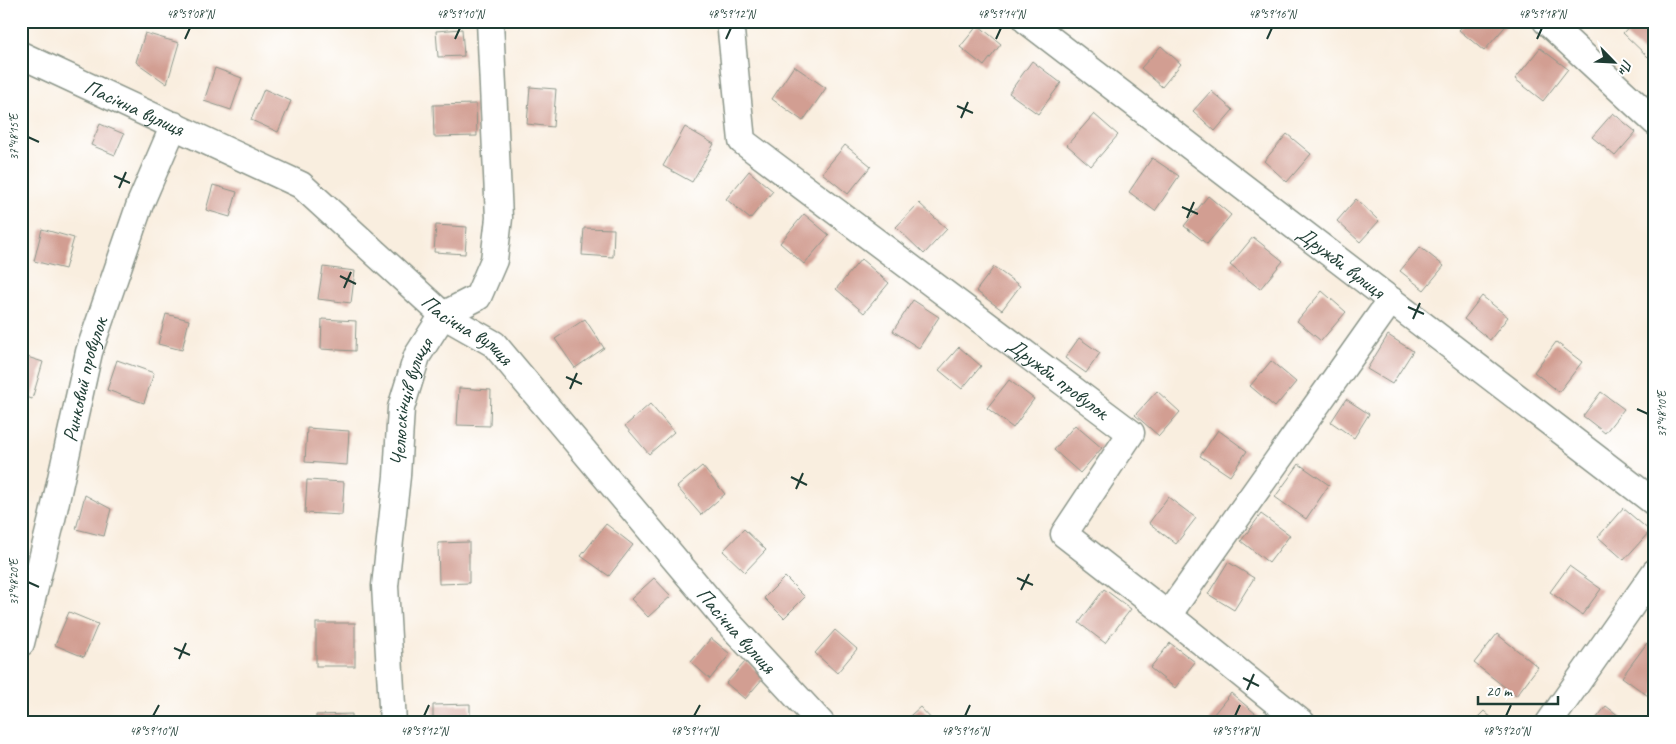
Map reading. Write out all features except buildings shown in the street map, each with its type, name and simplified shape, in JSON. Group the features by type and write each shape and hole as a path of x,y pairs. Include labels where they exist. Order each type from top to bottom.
{"street":[{"name":"Челюскінців вулиця","path":"393,723 385,586 397,476 401,408 416,356 443,315 478,297 494,260 498,218 490,21"},
{"name":"Дружби провулок","path":"730,21 742,140 1131,433 1064,534 1302,723"},
{"name":"Дружби вулиця","path":"1027,21 1655,503"},
{"path":"1546,21 1655,122"},
{"name":"Пасічна вулиця","path":"21,55 301,185 443,315 494,344 725,619 821,723"},
{"name":"Ринковий провулок","path":"21,642 52,519 89,352 140,204 174,125"},
{"path":"1168,615 1391,300"},
{"path":"1549,723 1642,607 1655,572"}]}
